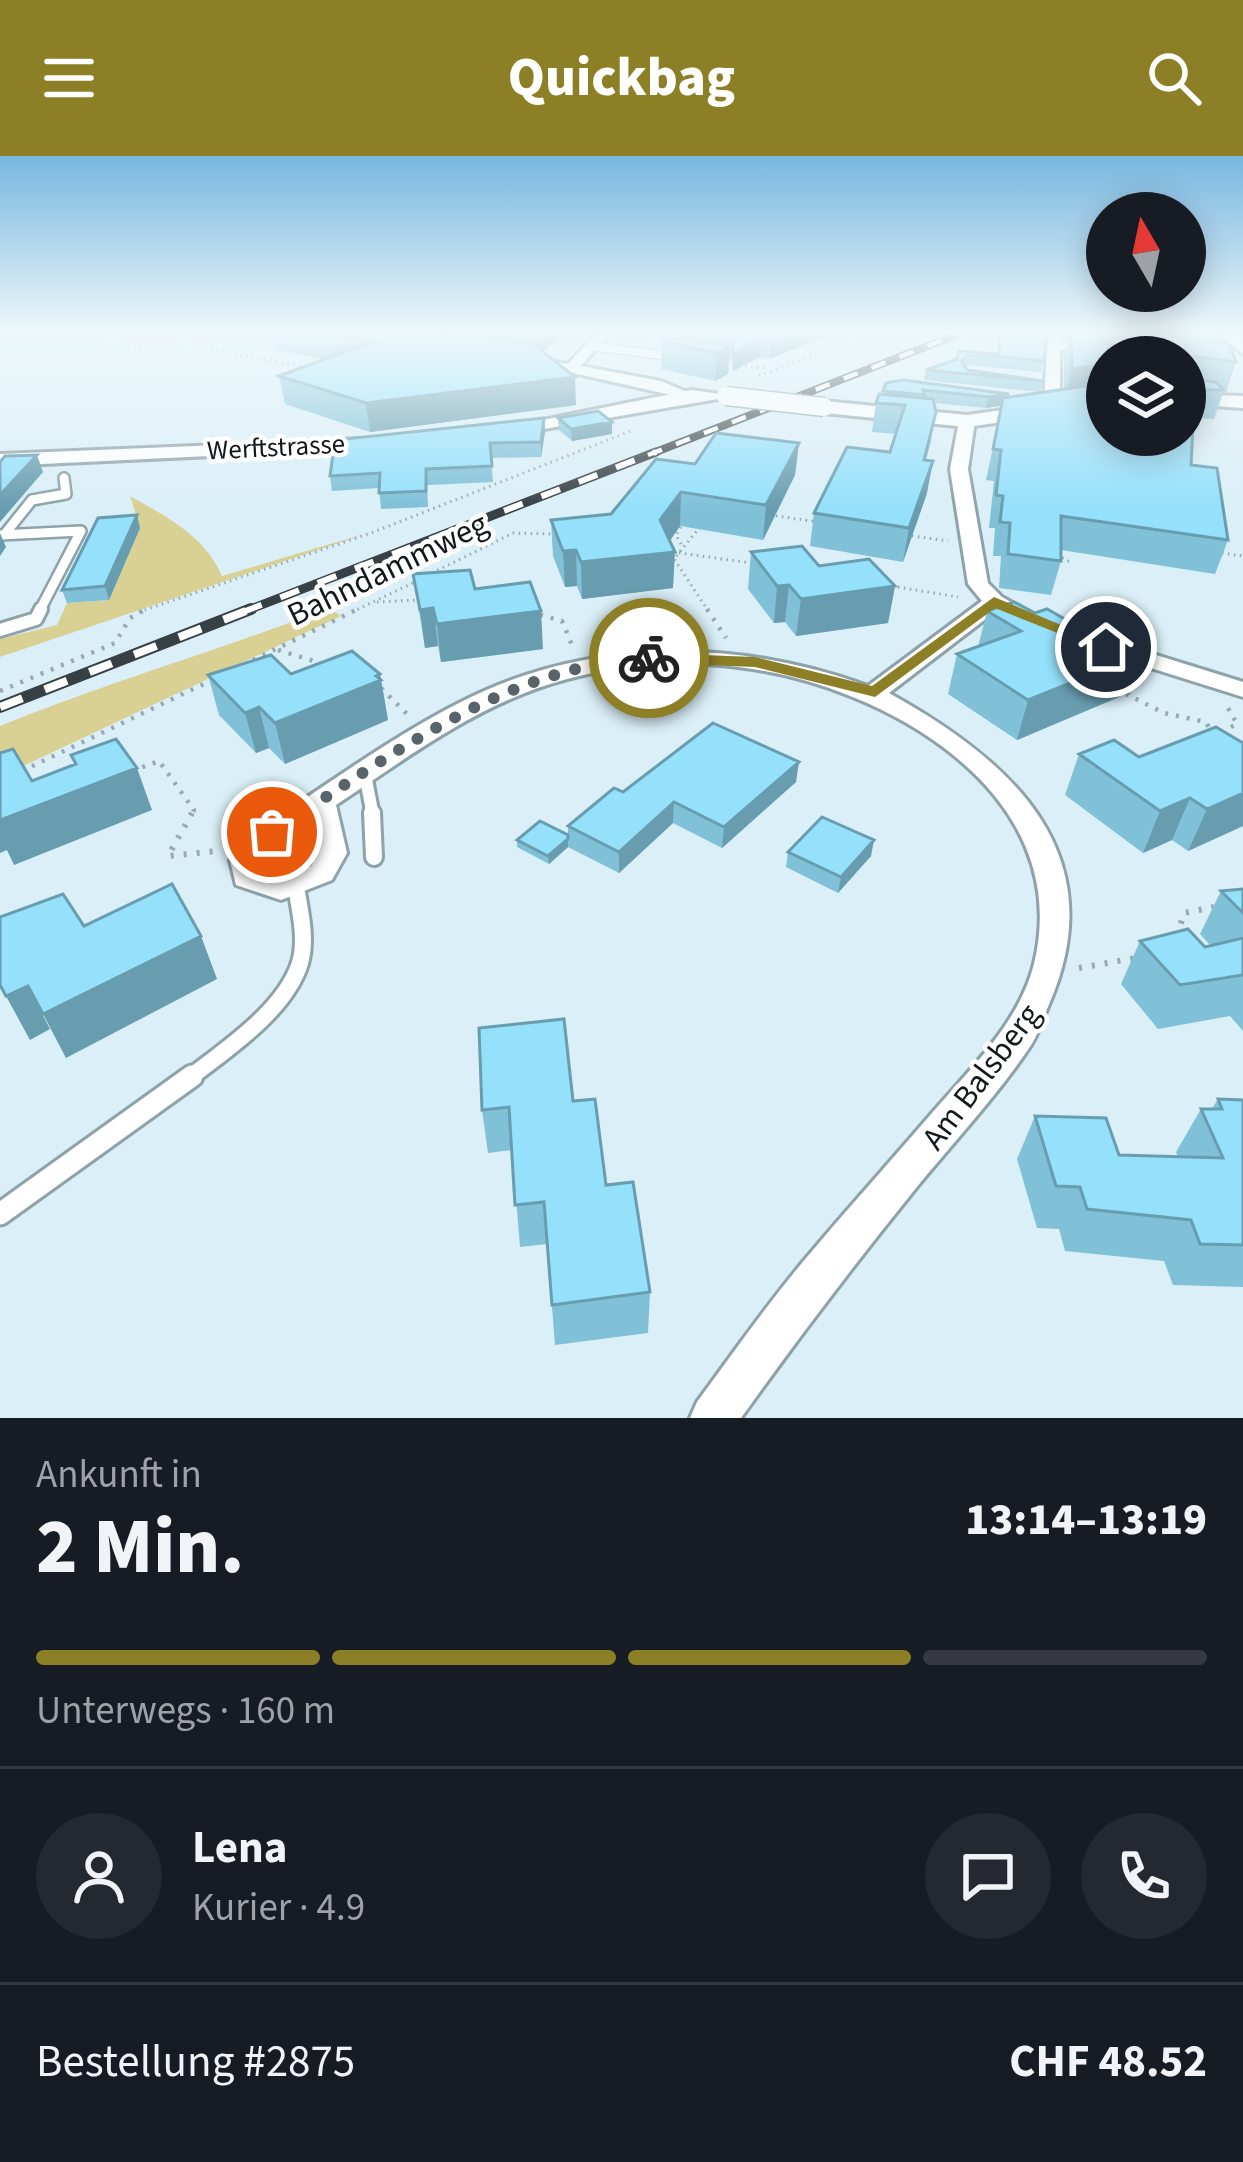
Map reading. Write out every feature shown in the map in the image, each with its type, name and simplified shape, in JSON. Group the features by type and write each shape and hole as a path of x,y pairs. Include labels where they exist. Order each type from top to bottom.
{"street":[{"path":"671,390 684,396"},
{"path":"1054,390 1056,404"},
{"path":"484,432 684,396 967,421 1086,400"},
{"path":"1206,400 1243,402"},
{"path":"967,421 959,469 978,584 994,602 1058,629 1243,690"},
{"name":"Werftstrasse","path":"0,457 407,439"},
{"path":"875,692 994,602"},
{"name":"Am Balsberg","path":"296,887 255,884 247,878 245,860 272,832 483,700 543,677 605,663 688,657 739,660 875,692 994,776 1035,828 1056,883 1060,913 1053,967 1017,1039 818,1276 713,1418"},
{"path":"296,887 330,863 322,802"}],"lane":[{"path":"1031,399 1056,404"},
{"path":"2,535 32,500 65,494 64,478"},
{"path":"0,629 36,619 81,531 2,535"},
{"path":"365,774 375,827 374,857"},
{"path":"0,1214 241,1037 278,1001 299,966 303,932 296,887"}],"path":[{"path":"721,396 733,390"},
{"path":"0,691 115,643 130,618 141,611 371,533 638,428"},
{"path":"681,544 676,535 694,508"},
{"path":"758,513 824,523"},
{"path":"674,552 700,527 682,524"},
{"path":"890,532 972,545"},
{"name":"Bahndammweg","path":"235,669 513,533 561,535"},
{"path":"1053,550 1072,563"},
{"path":"1210,551 1243,556"},
{"path":"674,552 766,565"},
{"path":"674,552 732,646"},
{"path":"874,583 964,598"},
{"path":"371,603 423,599"},
{"path":"530,616 549,614 562,621 578,661"},
{"path":"275,650 342,666"},
{"path":"20,772 215,679"},
{"path":"1145,680 1126,684 1128,695 1164,713 1205,722 1213,736 1237,724 1214,683"},
{"path":"376,683 420,727"},
{"path":"98,736 108,749"},
{"path":"115,778 159,761 194,810 168,856 229,850"},
{"path":"119,764 133,771"},
{"path":"1159,943 1176,938 1184,913 1222,905"},
{"path":"1079,968 1141,957"}],"shaded area":[{"path":"130,496 195,539 222,576 371,532 0,657 0,639 57,625 67,603 109,600 140,528"},
{"path":"329,608 341,616 0,777 0,726"}],"building":[{"path":"324,390 471,390 366,403"},
{"path":"978,390 1009,394 989,397 883,391"},
{"path":"1086,390 1086,456 1191,456 1191,465 1217,468 1228,540 1061,516 1061,561 1008,554 1010,523 1000,522 1003,496 996,495 1001,450 993,449 1003,398"},
{"path":"879,394 933,399 936,412 924,460 933,461 909,528 814,513 847,447 890,452 905,405 876,403"},
{"path":"598,411 612,422 571,429 558,418"},
{"path":"544,418 541,442 490,443 492,466 426,469 426,491 379,493 380,473 330,476 335,440"},
{"path":"716,433 799,443 766,505 681,492 660,520 675,552 581,562 576,550 563,551 551,520 611,514 656,459 695,464"},
{"path":"37,455 0,495 0,462 5,456"},
{"path":"137,515 105,586 62,590 98,518"},
{"path":"802,546 819,566 869,559 895,586 801,599 789,585 777,586 751,552"},
{"path":"470,570 475,589 530,582 541,611 437,624 433,608 420,610 413,574"},
{"path":"1014,602 1035,613 1047,609 1133,658 1028,700 957,654 1021,631 987,611"},
{"path":"352,651 381,680 275,723 259,707 245,713 208,675 271,655 291,674"},
{"path":"713,723 799,762 724,827 674,802 619,852 568,826 614,788 623,792"},
{"path":"1216,727 1243,743 1243,793 1207,809 1190,798 1160,811 1079,754 1114,740 1139,757"},
{"path":"116,739 137,768 0,820 0,753 13,749 32,781 76,764 71,755"},
{"path":"822,817 874,840 841,877 788,852"},
{"path":"540,821 568,835 548,856 517,840"},
{"path":"172,884 201,936 43,1014 28,986 6,996 0,985 0,917 63,894 84,926"},
{"path":"1243,889 1243,913 1221,891"},
{"path":"1188,929 1205,947 1243,938 1243,975 1180,985 1140,941"},
{"path":"564,1019 573,1101 595,1099 606,1185 633,1182 650,1292 552,1305 544,1202 515,1205 509,1107 482,1110 479,1028"},
{"path":"1218,1099 1243,1100 1243,1245 1200,1244 1191,1220 1087,1209 1080,1187 1056,1186 1035,1116 1106,1118 1119,1155 1223,1158 1201,1109 1222,1109"}],"railway":[{"path":"648,455 815,390"},
{"path":"243,612 656,452"},
{"path":"0,707 251,609"}],"way so far":[{"path":"272,832 483,700 543,677 649,658"}],"route":[{"path":"649,658 755,662 875,692 994,602 1106,647"}]}
